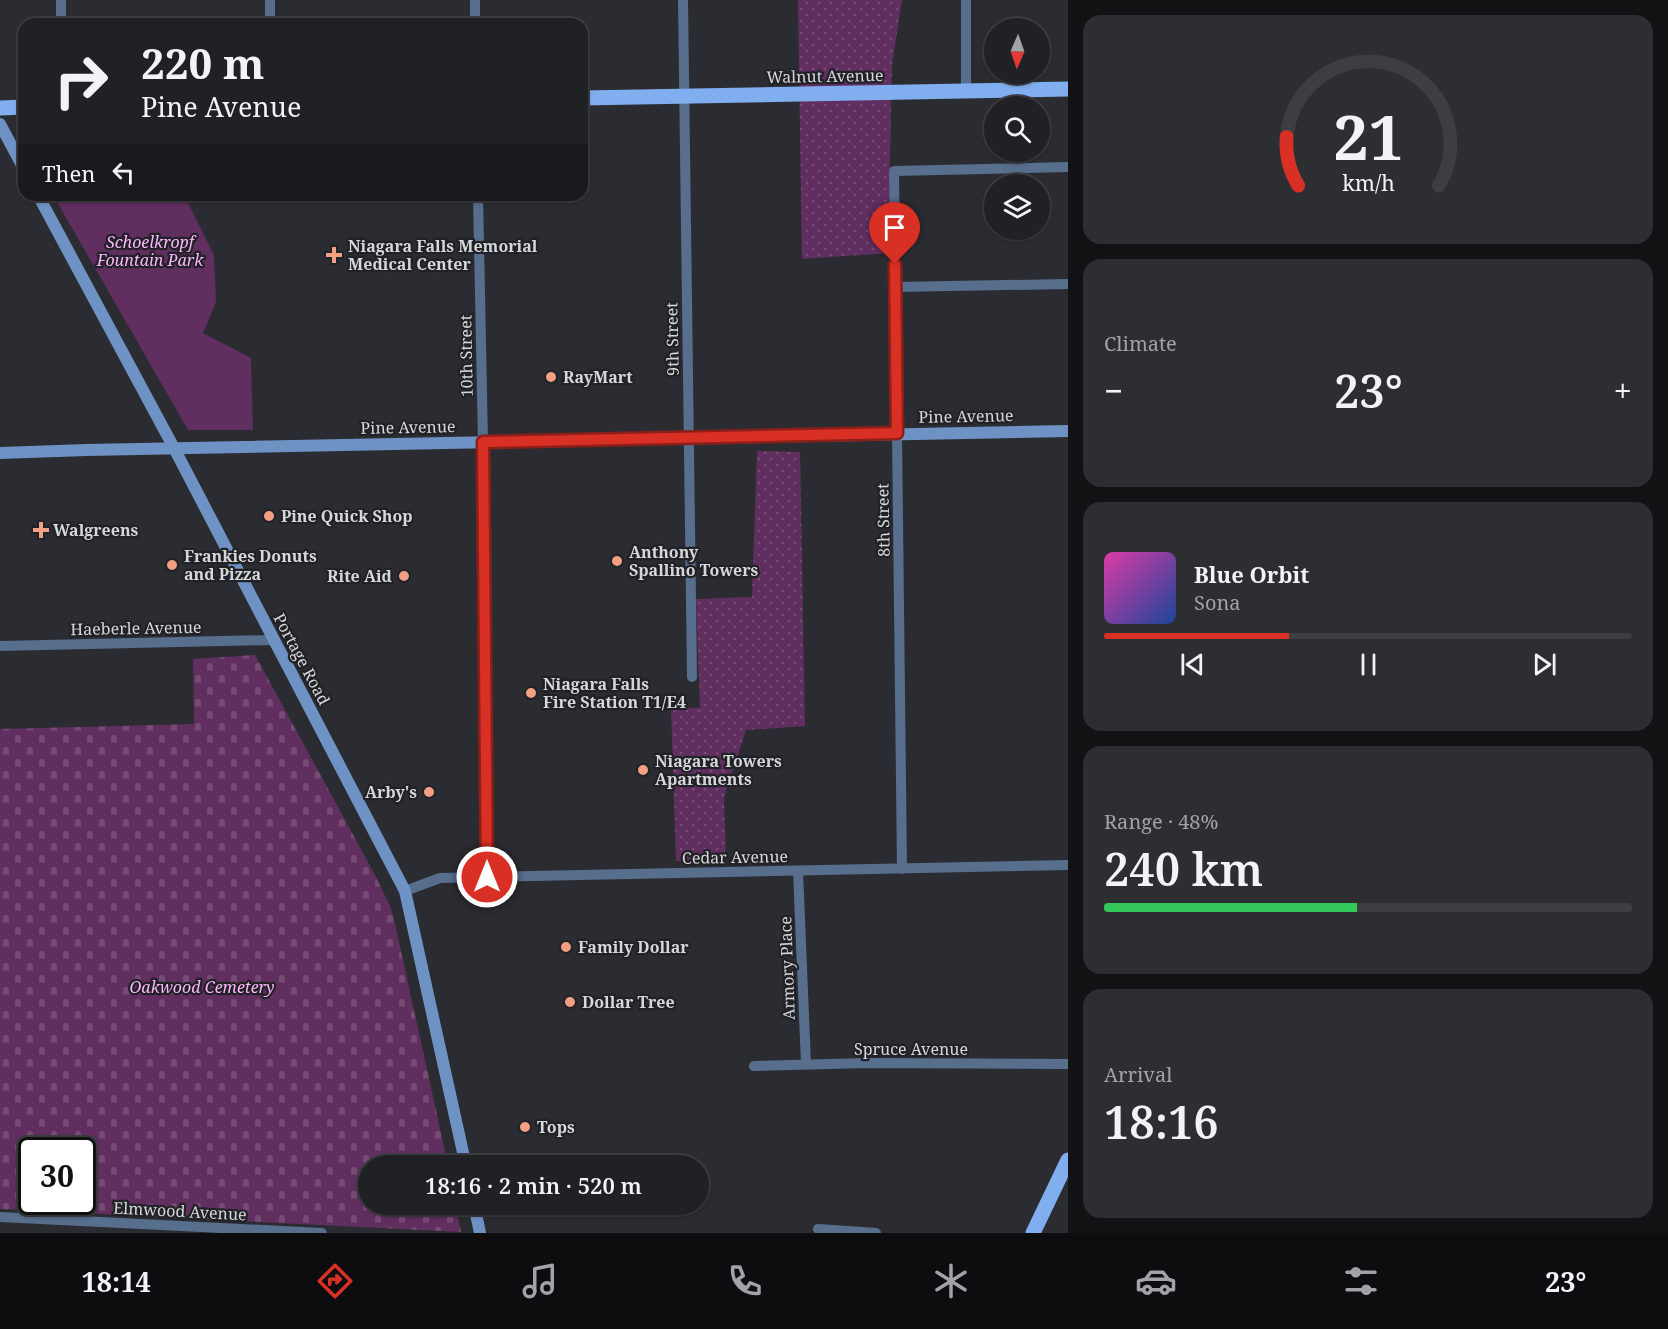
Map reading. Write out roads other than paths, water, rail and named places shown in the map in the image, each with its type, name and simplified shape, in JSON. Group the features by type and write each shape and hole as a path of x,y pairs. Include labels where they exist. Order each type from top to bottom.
{"main road":[{"name":"Walnut Avenue","path":"588,98 1068,89"},
{"path":"0,108 18,107"},
{"path":"1033,1233 1068,1160"}],"street":[{"path":"61,0 61,18"},
{"path":"270,0 270,18"},
{"path":"475,0 475,18"},
{"name":"9th Street","path":"683,0 692,677"},
{"path":"966,0 966,91"},
{"path":"0,124 18,158"},
{"name":"8th Street","path":"902,869 894,171 1068,167"},
{"name":"Portage Road","path":"41,201 174,448 405,891 464,1155"},
{"name":"10th Street","path":"478,201 487,877"},
{"path":"895,287 1068,284"},
{"name":"Pine Avenue","path":"0,453 689,437 1068,431"},
{"name":"Haeberle Avenue","path":"0,646 273,640"},
{"name":"Cedar Avenue","path":"405,891 440,878 1068,865"},
{"name":"Armory Place","path":"798,871 806,1064"},
{"name":"Spruce Avenue","path":"754,1066 806,1064 1068,1065"},
{"path":"476,1215 480,1233"},
{"name":"Elmwood Avenue","path":"0,1217 322,1233"},
{"path":"818,1229 876,1233"}],"place":[{"name":"Niagara Falls Memorial Medical Center","path":"334,255"},
{"name":"RayMart","path":"551,377"},
{"name":"Pine Quick Shop","path":"269,516"},
{"name":"Walgreens","path":"41,530"},
{"name":"Anthony Spallino Towers","path":"617,561"},
{"name":"Frankies Donuts and Pizza","path":"172,565"},
{"name":"Rite Aid","path":"404,576"},
{"name":"Niagara Falls Fire Station T1/E4","path":"531,693"},
{"name":"Niagara Towers Apartments","path":"643,770"},
{"name":"Arby's","path":"429,792"},
{"name":"Family Dollar","path":"566,947"},
{"name":"Dollar Tree","path":"570,1002"},
{"name":"Tops","path":"525,1127"}],"park label":[{"name":"Schoelkropf Fountain Park","path":"150,251"},
{"name":"Oakwood Cemetery","path":"202,987"}]}
